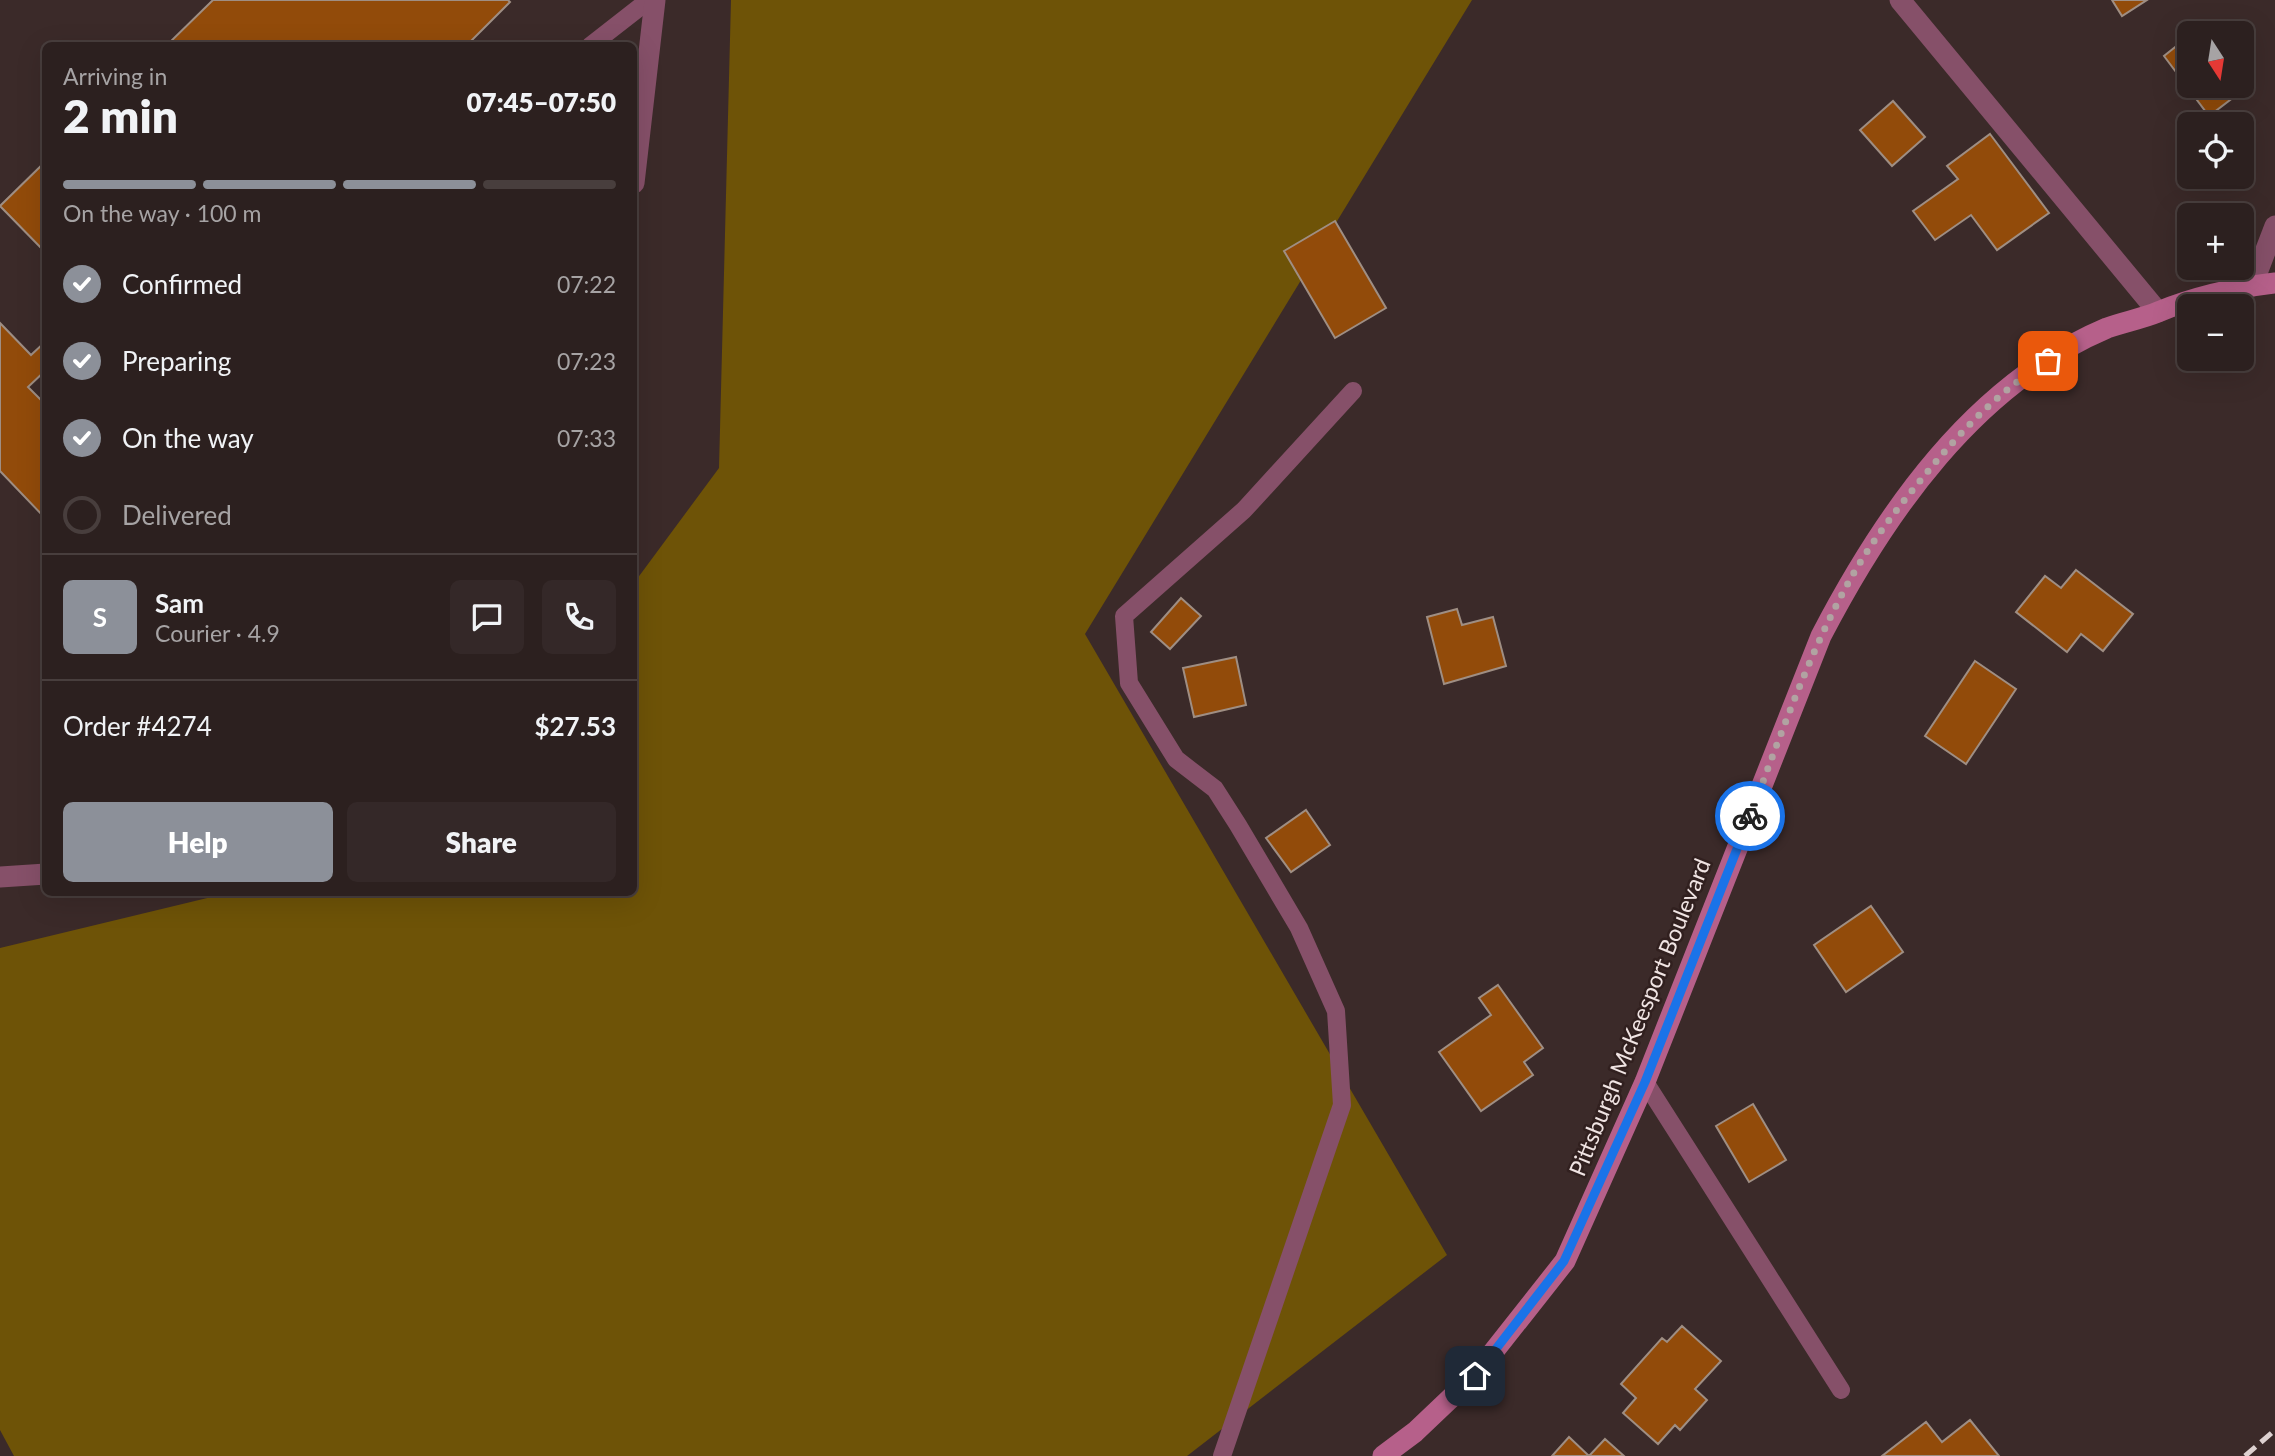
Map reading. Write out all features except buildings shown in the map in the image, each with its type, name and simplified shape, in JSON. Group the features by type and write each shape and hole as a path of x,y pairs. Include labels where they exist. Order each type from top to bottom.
{"main road":[{"name":"Pittsburgh McKeesport Boulevard","path":"1383,1456 1415,1432 1475,1376 1564,1261 1645,1082 1821,636 1853,574 1895,511 1965,428 2029,372 2106,329 2214,291 2275,283"}],"street":[{"path":"637,157 655,0"},
{"path":"1900,0 2158,312"},
{"path":"2252,286 2275,226"},
{"path":"0,877 42,874"}],"lane":[{"path":"595,42 649,0"},
{"path":"1222,1456 1342,1105 1336,1011 1299,928 1238,825 1214,789 1176,759 1129,683 1124,617 1244,510 1353,391"},
{"path":"1645,1082 1841,1390"}],"shaded area":[{"path":"731,0 1472,0 1085,634 1447,1255 1187,1456 14,1456 0,1430 0,948 216,896 637,896 637,579 719,468"}],"railway":[{"path":"2245,1456 2275,1430"}],"way so far":[{"path":"1750,816 1821,636 1853,574 1895,511 1965,428 2029,372 2048,361"}],"route":[{"path":"1475,1376 1564,1261 1645,1082 1750,816"}]}
